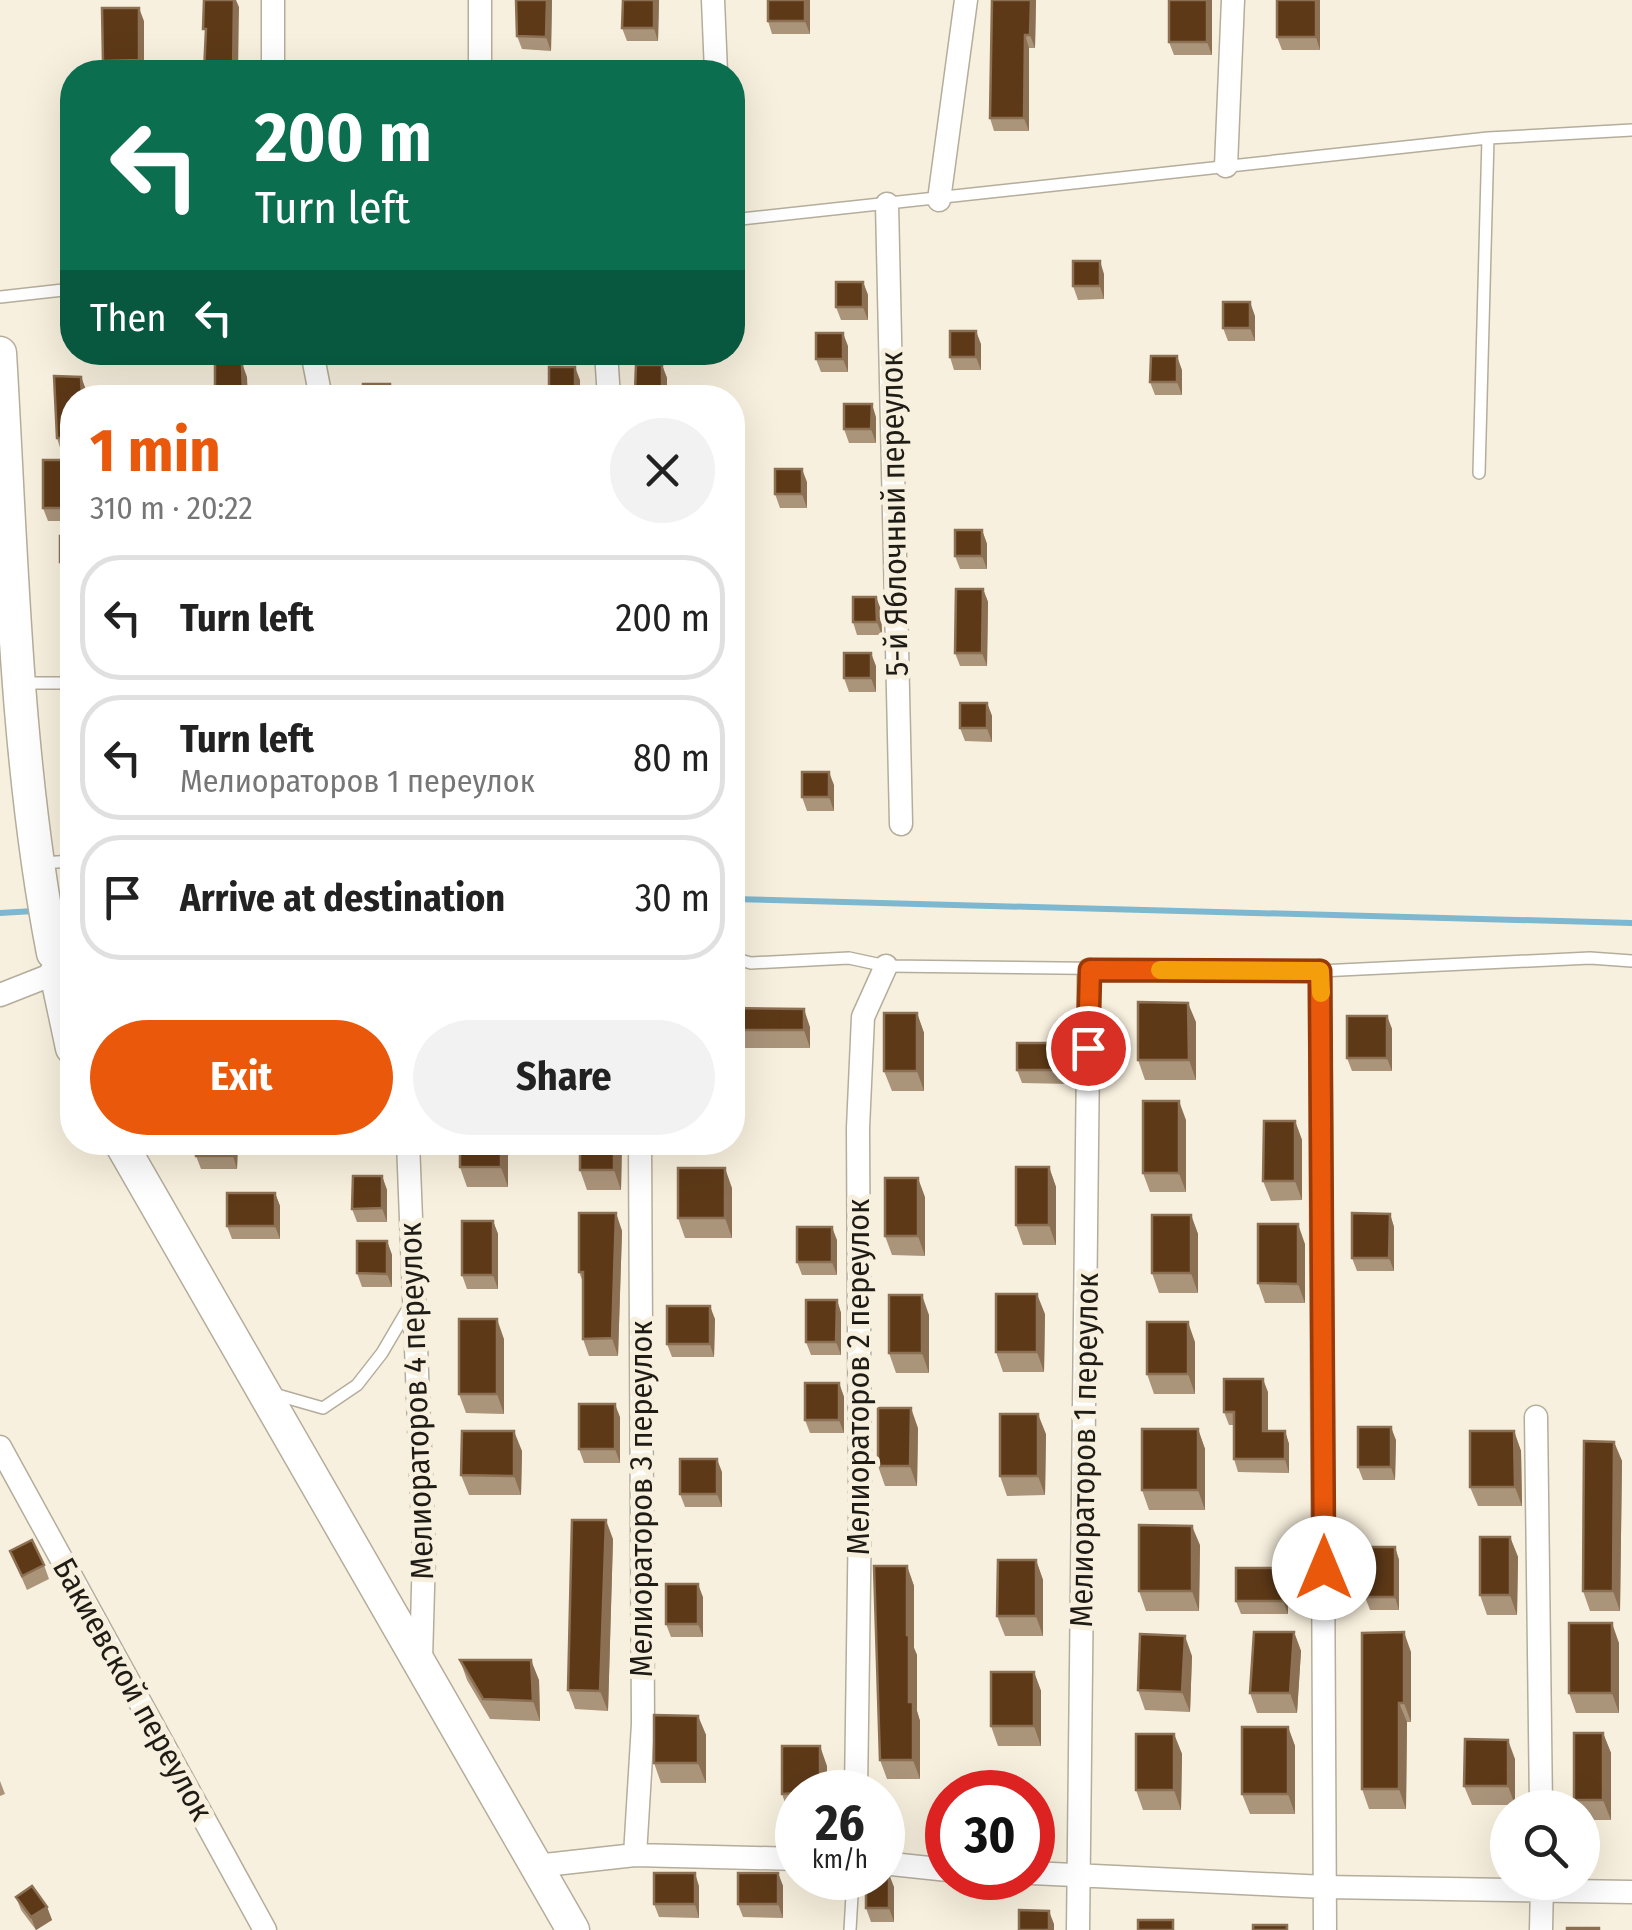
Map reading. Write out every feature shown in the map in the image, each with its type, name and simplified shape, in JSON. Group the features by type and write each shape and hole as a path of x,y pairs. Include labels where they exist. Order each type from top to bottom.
{"street":[{"path":"273,0 273,60"},
{"path":"480,0 480,60"},
{"path":"713,0 716,60"},
{"path":"939,200 966,0"},
{"path":"1226,166 1232,0"},
{"name":"5-й Яблочный переулок","path":"886,204 900,824"},
{"path":"0,353 36,863 60,977"},
{"path":"0,995 57,959"},
{"name":"Мелиораторов 2 переулок","path":"856,1770 860,1511 858,1128 863,1018 886,966"},
{"name":"Мелиораторов 1 переулок","path":"1078,1930 1090,970"},
{"path":"1320,971 1325,1930"},
{"path":"127,1155 573,1930"},
{"name":"Мелиораторов 4 переулок","path":"408,1155 424,1552 421,1660"},
{"name":"Мелиораторов 3 переулок","path":"634,1855 644,1724 640,1155"},
{"path":"1536,1417 1541,1790"},
{"name":"Бакиевской переулок","path":"0,1447 265,1930"},
{"path":"536,1866 634,1855 775,1858"},
{"path":"1055,1873 1326,1887 1490,1887"},
{"path":"1600,1890 1632,1892"},
{"path":"1541,1930 1542,1900"}],"lane":[{"path":"745,219 1488,138 1632,130"},
{"path":"1479,473 1488,138"},
{"path":"0,297 60,290"},
{"path":"21,683 60,683"},
{"path":"36,863 60,862"},
{"path":"745,961 849,958 886,966 1320,971 1590,958 1632,961"},
{"path":"260,1390 323,1408 356,1385 382,1353 414,1299"},
{"path":"850,1930 852,1900"}],"building":[{"path":"204,0 234,0 233,60 205,60"},
{"path":"516,0 547,0 546,37 517,36"},
{"path":"623,0 654,0 654,28 622,28"},
{"path":"768,0 805,0 805,21 768,21"},
{"path":"992,0 1031,0 1030,35 1025,35 1024,118 990,118"},
{"path":"1169,0 1207,0 1207,42 1169,42"},
{"path":"1277,0 1316,0 1316,37 1277,37"},
{"path":"102,8 139,8 139,60 103,60"},
{"path":"1073,261 1100,261 1100,286 1073,286"},
{"path":"836,282 863,282 863,307 836,307"},
{"path":"1223,302 1250,302 1250,328 1223,328"},
{"path":"950,331 976,331 976,357 950,357"},
{"path":"816,333 843,333 843,359 816,359"},
{"path":"1151,356 1177,356 1177,382 1150,382"},
{"path":"215,365 242,365 243,385 215,385"},
{"path":"636,365 662,365 662,385 635,385"},
{"path":"549,367 575,367 575,385 549,385"},
{"path":"54,376 81,377 81,385 60,385 57,438"},
{"path":"844,404 872,404 871,429 844,429"},
{"path":"43,460 60,460 60,508 43,508"},
{"path":"775,469 802,469 802,494 775,494"},
{"path":"955,530 982,530 982,556 955,556"},
{"path":"956,589 983,589 982,653 955,653"},
{"path":"853,597 876,597 877,622 853,622"},
{"path":"844,653 871,653 871,678 844,678"},
{"path":"960,703 987,703 987,728 960,728"},
{"path":"802,772 829,772 829,797 802,797"},
{"path":"1138,1002 1188,1003 1189,1060 1138,1060"},
{"path":"745,1008 804,1009 804,1030 745,1030"},
{"path":"884,1013 917,1013 917,1071 884,1071"},
{"path":"1347,1016 1387,1016 1387,1058 1347,1058"},
{"path":"1017,1043 1065,1043 1065,1070 1017,1070"},
{"path":"1143,1101 1179,1101 1179,1173 1143,1173"},
{"path":"1264,1121 1295,1121 1295,1181 1263,1181"},
{"path":"460,1155 501,1155 501,1167 460,1167"},
{"path":"580,1155 614,1155 614,1170 580,1170"},
{"path":"1016,1167 1049,1167 1049,1225 1016,1225"},
{"path":"678,1168 725,1168 725,1218 678,1218"},
{"path":"353,1176 382,1176 382,1208 352,1209"},
{"path":"885,1178 918,1178 918,1236 885,1236"},
{"path":"227,1193 275,1193 275,1226 227,1226"},
{"path":"579,1213 616,1213 612,1338 583,1339"},
{"path":"1352,1213 1390,1214 1389,1258 1352,1258"},
{"path":"1152,1215 1191,1215 1191,1273 1152,1273"},
{"path":"462,1221 493,1221 493,1275 462,1275"},
{"path":"1258,1224 1298,1224 1298,1284 1258,1283"},
{"path":"797,1227 832,1227 832,1262 797,1262"},
{"path":"357,1241 387,1241 387,1274 357,1273"},
{"path":"996,1294 1037,1294 1037,1352 996,1352"},
{"path":"889,1295 922,1295 922,1353 889,1353"},
{"path":"806,1300 837,1300 836,1342 806,1342"},
{"path":"667,1306 710,1306 710,1344 667,1344"},
{"path":"459,1319 497,1319 497,1394 459,1394"},
{"path":"1147,1322 1188,1322 1188,1374 1147,1374"},
{"path":"1224,1379 1263,1379 1263,1431 1285,1431 1285,1459 1234,1459 1234,1412 1224,1412"},
{"path":"805,1383 839,1383 839,1420 805,1420"},
{"path":"579,1404 615,1404 615,1449 579,1449"},
{"path":"878,1408 911,1408 910,1466 878,1466"},
{"path":"1000,1414 1038,1414 1038,1476 1000,1476"},
{"path":"1358,1427 1391,1427 1391,1467 1358,1467"},
{"path":"1142,1429 1198,1429 1198,1490 1142,1490"},
{"path":"462,1431 514,1431 514,1476 461,1475"},
{"path":"1470,1431 1514,1431 1515,1487 1470,1487"},
{"path":"1584,1441 1614,1442 1613,1591 1583,1591"},
{"path":"680,1459 717,1459 717,1494 680,1494"},
{"path":"572,1520 606,1520 600,1691 568,1690"},
{"path":"1139,1525 1192,1526 1192,1591 1139,1591"},
{"path":"1480,1537 1510,1537 1510,1595 1480,1595"},
{"path":"32,1540 44,1565 22,1576 10,1551"},
{"path":"1365,1547 1395,1547 1395,1597 1365,1597"},
{"path":"998,1560 1036,1560 1036,1616 997,1616"},
{"path":"874,1566 907,1566 913,1760 880,1760"},
{"path":"1236,1568 1283,1568 1283,1601 1236,1601"},
{"path":"666,1584 698,1584 698,1624 666,1624"},
{"path":"1569,1623 1612,1623 1612,1693 1569,1693"},
{"path":"1254,1632 1294,1632 1290,1693 1250,1693"},
{"path":"1404,1632 1399,1789 1362,1789 1362,1633"},
{"path":"1140,1634 1185,1636 1182,1692 1138,1690"},
{"path":"460,1660 531,1660 533,1701 483,1699"},
{"path":"991,1672 1034,1672 1034,1726 991,1726"},
{"path":"654,1715 698,1716 698,1763 654,1763"},
{"path":"1242,1727 1288,1727 1288,1794 1242,1794"},
{"path":"1574,1733 1603,1733 1603,1800 1600,1790 1574,1790"},
{"path":"1136,1734 1174,1734 1174,1790 1136,1790"},
{"path":"1465,1739 1508,1740 1508,1786 1464,1786"},
{"path":"782,1746 820,1746 820,1770 782,1770"},
{"path":"654,1873 695,1873 695,1904 654,1904"},
{"path":"738,1873 775,1873 778,1904 738,1904"},
{"path":"32,1886 47,1907 31,1917 16,1897"},
{"path":"866,1900 889,1900 889,1908 866,1908"},
{"path":"1019,1910 1049,1911 1049,1930 1019,1930"},
{"path":"1138,1920 1173,1920 1173,1930 1138,1930"},
{"path":"1253,1925 1287,1925 1287,1930 1253,1930"},
{"path":"1599,1928 1599,1930 1567,1930"}],"waterway":[{"path":"745,899 1632,923"},
{"path":"56,910 60,910"},
{"path":"0,913 34,911"}],"slow traffic":[{"path":"1160,970 1320,971 1321,993"}],"route":[{"path":"1088,1048 1090,970 1320,971 1324,1568"}]}
